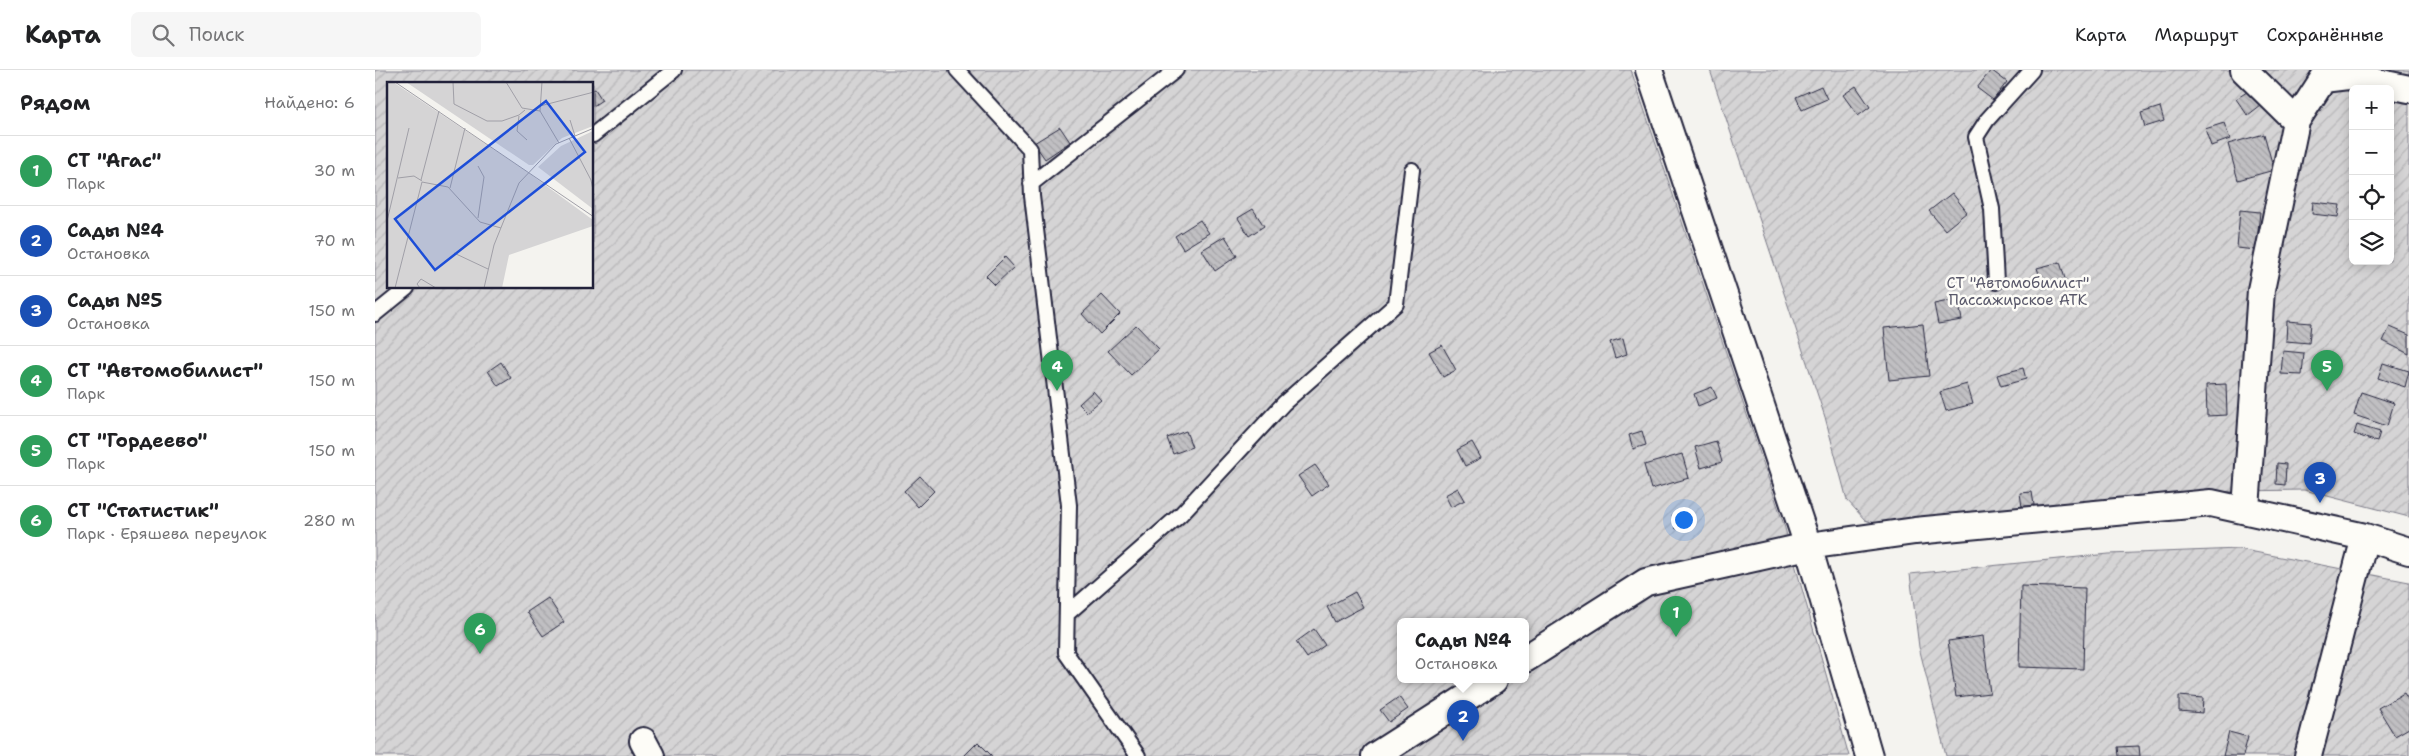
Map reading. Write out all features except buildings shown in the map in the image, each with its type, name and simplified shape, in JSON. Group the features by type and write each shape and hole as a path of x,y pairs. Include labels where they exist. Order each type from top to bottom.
{"street":[{"path":"1649,70 1808,546 1869,756"},
{"path":"2243,70 2296,121"},
{"path":"2246,509 2261,290 2296,121 2326,74 2348,76 2409,89"},
{"path":"1529,656 1646,582 1808,546 1915,532 2211,503 2246,509 2365,537 2409,551"},
{"path":"2308,756 2365,537"},
{"path":"1375,756 1489,683"}],"lane":[{"path":"594,134 675,70"},
{"path":"957,70 1030,149 1031,184 1069,505 1066,653 1138,756"},
{"path":"1031,184 1176,70"},
{"path":"1996,282 1992,209 1976,137 1987,120 2032,70"},
{"path":"1067,614 1181,514 1284,403 1396,304 1411,170"},
{"path":"375,314 406,289"}],"green space":[{"path":"375,70 1631,70 1784,525 1849,756 375,756"},
{"name":"СТ \"Автомобилист\" Пассажирское АТК","path":"1710,70 2409,70 2409,517 2304,490 2238,491 2150,495 2097,506 1883,526 1865,520 1847,500 1825,417"},
{"path":"2239,549 2409,582 2409,756 1946,756 1919,647 1910,574 2109,554"}],"place":[{"name":"СТ \"Автомобилист\"","path":"1057,391"},
{"name":"СТ \"Гордеево\"","path":"2327,391"},
{"name":"Сады №5","path":"2320,503"},
{"name":"СТ \"Агас\"","path":"1676,637"},
{"name":"СТ \"Статистик\"","path":"480,654"},
{"name":"Сады №4","path":"1463,741"}]}
